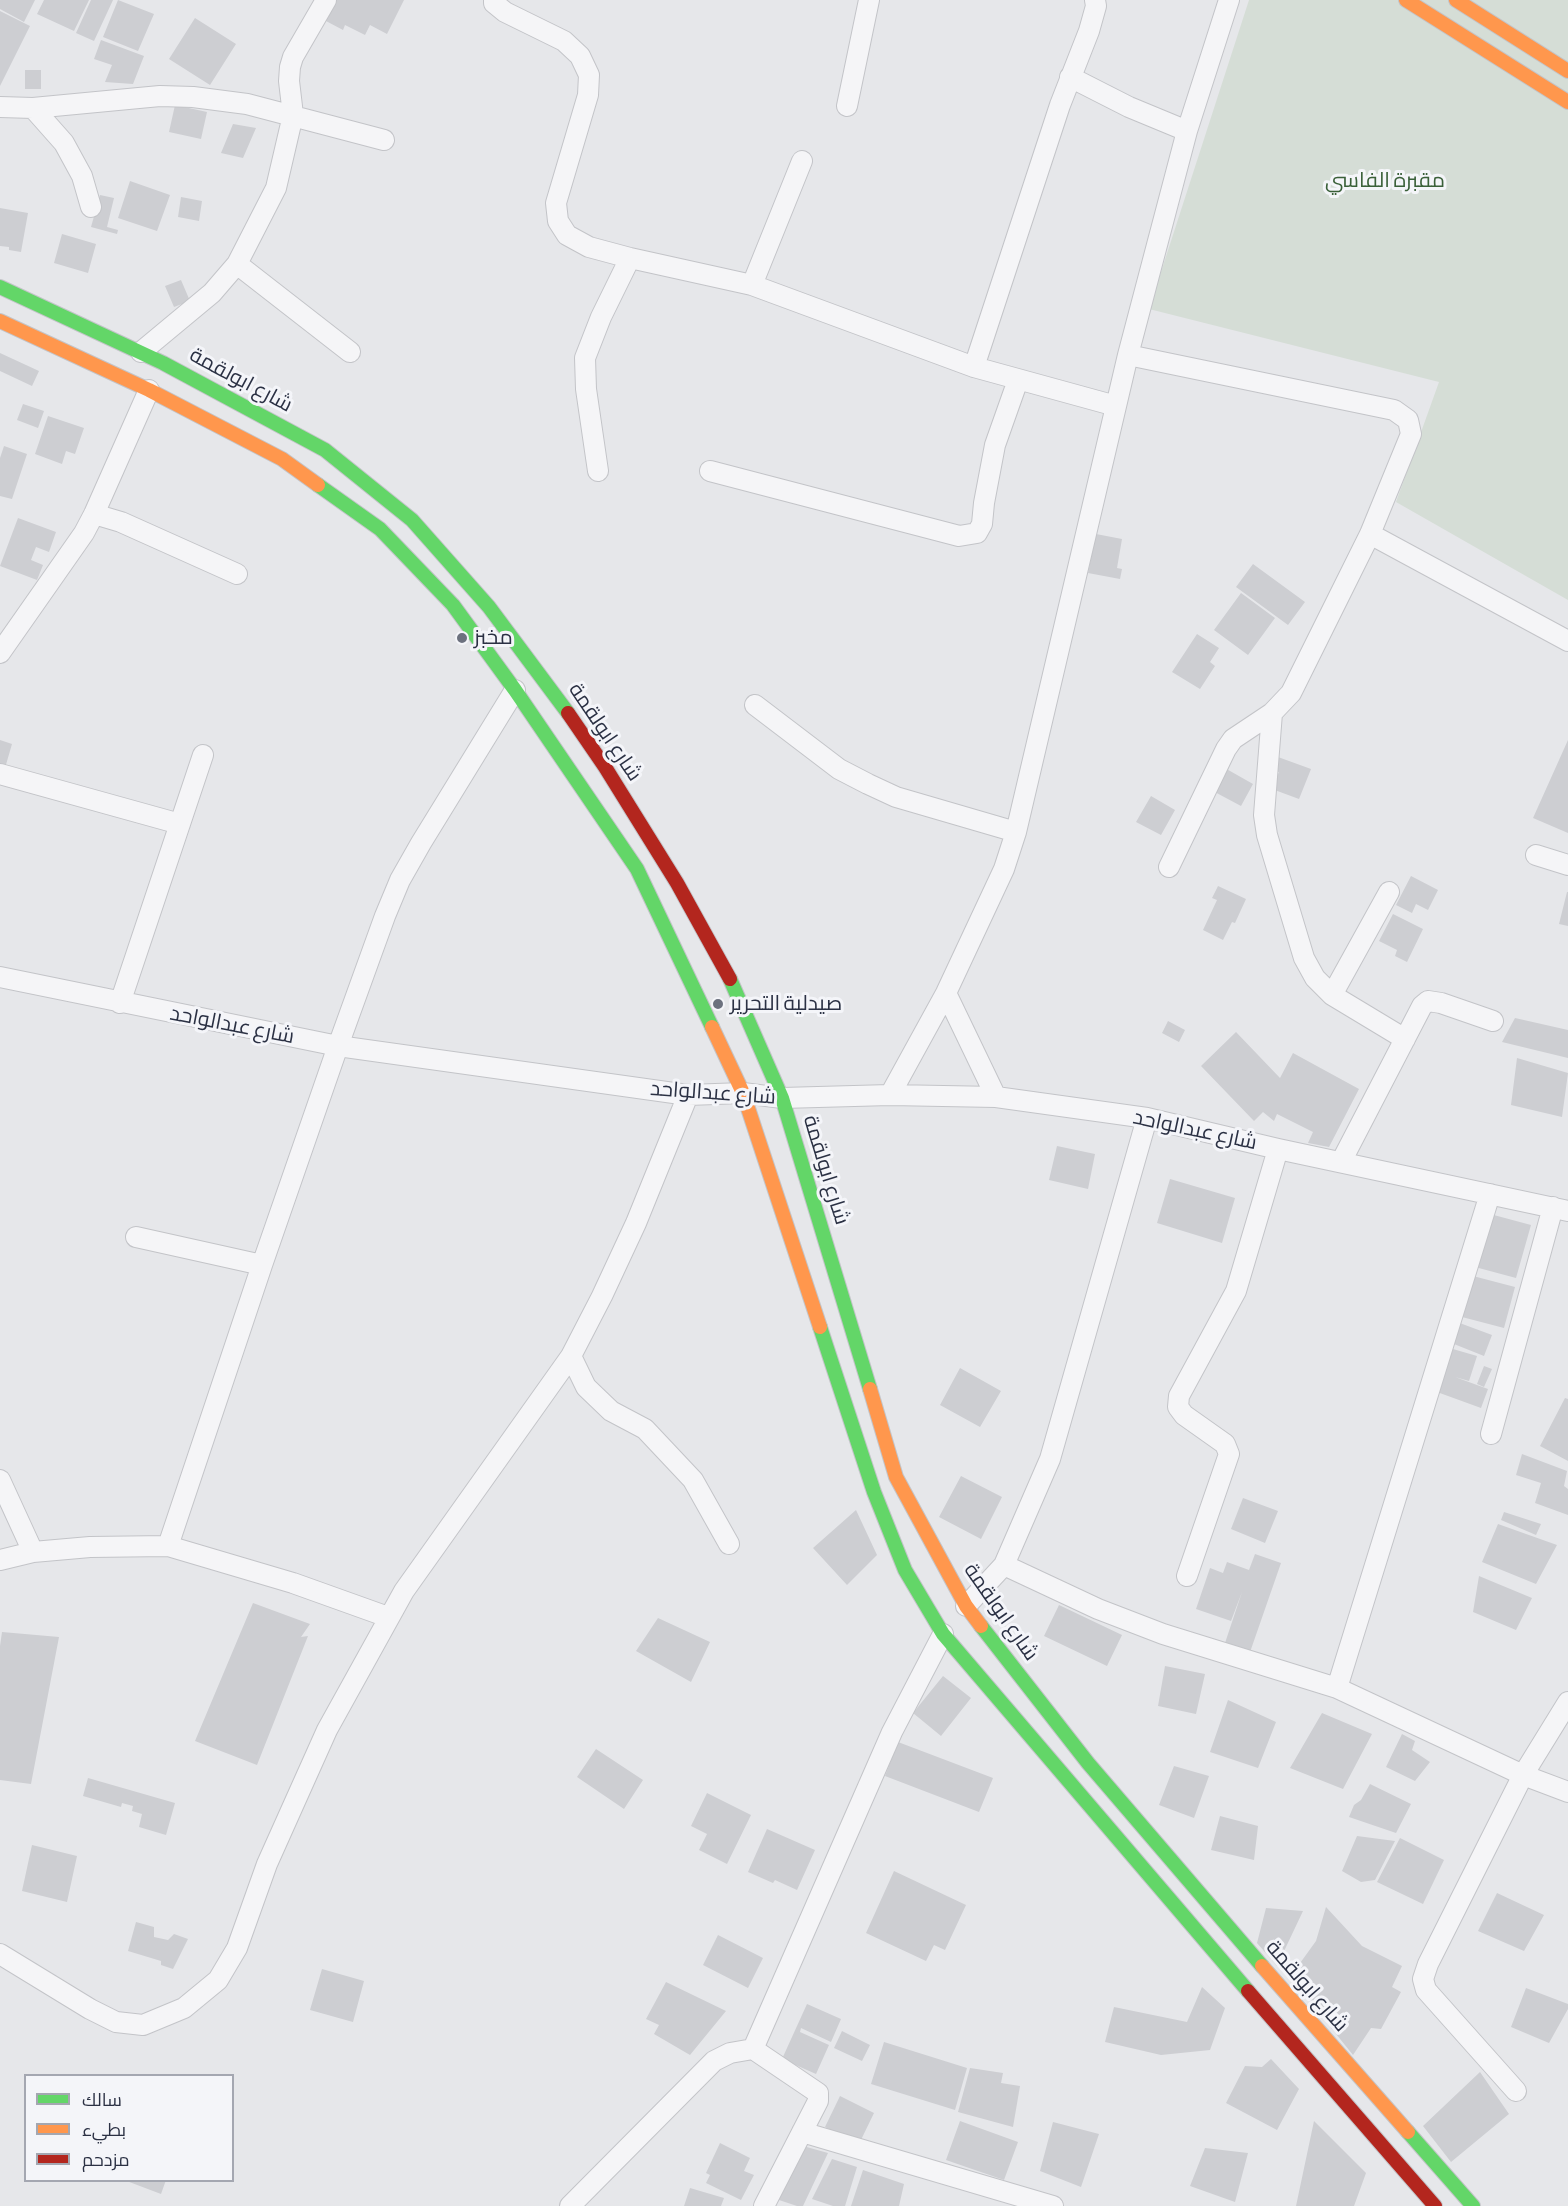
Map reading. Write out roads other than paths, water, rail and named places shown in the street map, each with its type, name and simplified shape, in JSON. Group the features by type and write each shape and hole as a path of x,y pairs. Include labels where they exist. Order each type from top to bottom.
{"street":[{"path":"141,352 212,293 237,264 276,188 294,115 290,81 293,57 326,0"},
{"path":"494,0 494,3 505,12 564,41 580,56 589,75 588,95 556,203 558,221 567,235 589,247 752,285 974,367 1116,406"},
{"path":"846,106 869,0"},
{"path":"974,367 1070,77 1089,31 1096,6 1095,0"},
{"path":"890,1095 946,993 1005,869 1016,832 1128,355 1187,131 1229,0"},
{"path":"1406,0 1568,102"},
{"path":"1456,0 1568,71"},
{"path":"1070,77 1129,107 1187,131"},
{"path":"0,106 33,108 171,96 247,104 384,140"},
{"path":"33,108 64,143 82,176 91,207"},
{"path":"752,285 802,161"},
{"path":"598,471 586,389 585,358 601,317 630,258"},
{"path":"237,264 350,352"},
{"name":"شارع ابولقمة","path":"0,287 141,352 325,450 412,520 489,607 552,690 605,767 677,883 736,993 782,1098 896,1478 966,1606 1088,1763 1310,2022 1473,2206"},
{"path":"0,321 148,390 282,459 380,529 453,605 515,690 637,869 743,1093 874,1492 905,1570 943,1634 1129,1854 1436,2206"},
{"path":"1128,355 1394,410 1408,420 1411,434 1370,534 1291,693 1272,713 1233,739 1226,748 1169,867"},
{"path":"710,471 960,536 977,533 982,524 995,446 1018,380"},
{"path":"0,654 84,533 148,390"},
{"path":"94,514 121,522 237,574"},
{"path":"1370,534 1568,641"},
{"path":"168,1546 338,1046 400,880 515,690"},
{"path":"755,705 839,769 868,784 896,797 1016,832"},
{"path":"1272,713 1264,815 1267,835 1304,958 1315,978 1332,995 1405,1039"},
{"path":"120,1003 203,755"},
{"path":"0,774 180,824"},
{"path":"1536,855 1568,865"},
{"path":"1332,995 1389,892"},
{"name":"شارع عبدالواحد","path":"0,977 338,1046 688,1095 743,1093 782,1098 890,1095 996,1096 1147,1118 1278,1149 1560,1209"},
{"path":"946,993 996,1096"},
{"path":"1341,1162 1422,1006 1428,1001 1441,1003 1493,1021"},
{"path":"0,1954 90,2009 116,2022 143,2025 184,2008 218,1980 237,1948 267,1864 327,1730 404,1592 571,1356 636,1223 688,1095"},
{"path":"966,1606 1004,1565 1050,1459 1147,1118"},
{"path":"1187,1576 1229,1454 1225,1444 1184,1415 1178,1407 1179,1396 1236,1291 1278,1149"},
{"path":"1337,1688 1490,1194"},
{"path":"1491,1434 1560,1209"},
{"path":"136,1237 262,1265"},
{"path":"571,1356 586,1388 611,1411 645,1429 693,1480 729,1544"},
{"path":"0,1480 33,1552"},
{"path":"0,1560 33,1552 90,1547 168,1546 293,1583 388,1617"},
{"path":"1004,1565 1098,1609 1163,1634 1337,1688 1523,1775 1568,1792"},
{"path":"753,2049 892,1732 943,1634"},
{"path":"1515,2091 1426,1990 1424,1979 1428,1964 1523,1775 1568,1702"},
{"path":"570,2206 714,2061 730,2053 753,2049 818,2093 818,2101 764,2206"},
{"path":"802,2132 1053,2206"}],"place":[{"name":"مخبز","path":"462,638"},
{"name":"صيدلية التحرير","path":"718,1004"}],"park label":[{"name":"مقبرة الفاسي","path":"1385,181"}]}
